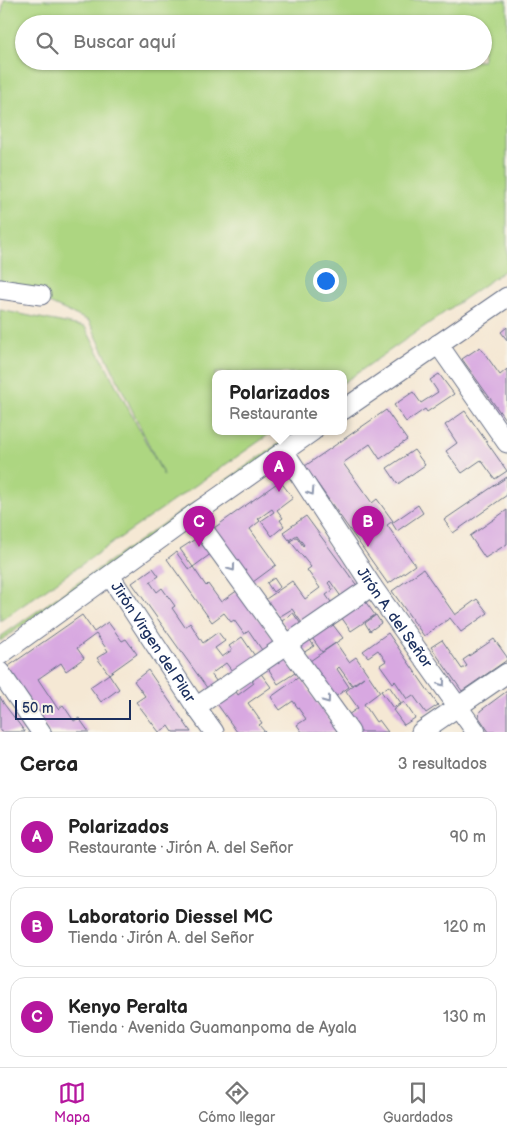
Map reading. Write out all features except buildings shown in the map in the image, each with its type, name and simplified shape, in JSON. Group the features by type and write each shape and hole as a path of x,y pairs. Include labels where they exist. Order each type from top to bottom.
{"street":[{"path":"0,289 40,295"},
{"path":"347,407 507,297"},
{"path":"438,344 507,443"},
{"path":"0,655 307,435"},
{"name":"Jirón A. del Señor","path":"284,451 372,586 476,732"},
{"path":"193,515 350,732"},
{"name":"Jirón Virgen del Pilar","path":"110,576 214,732"},
{"path":"196,707 372,586"},
{"path":"0,672 41,732"},
{"path":"421,732 507,673"}],"green space":[{"path":"4,0 507,0 507,269 347,380 347,370 212,370 212,435 268,435 0,621 0,310 85,327 164,476 89,321 0,281 0,24"},
{"path":"291,435 297,435 0,641 0,637"}],"place":[{"name":"Polarizados","path":"279,492"},
{"name":"Kenyo Peralta","path":"199,547"},
{"name":"Laboratorio Diessel MC","path":"368,547"}]}
